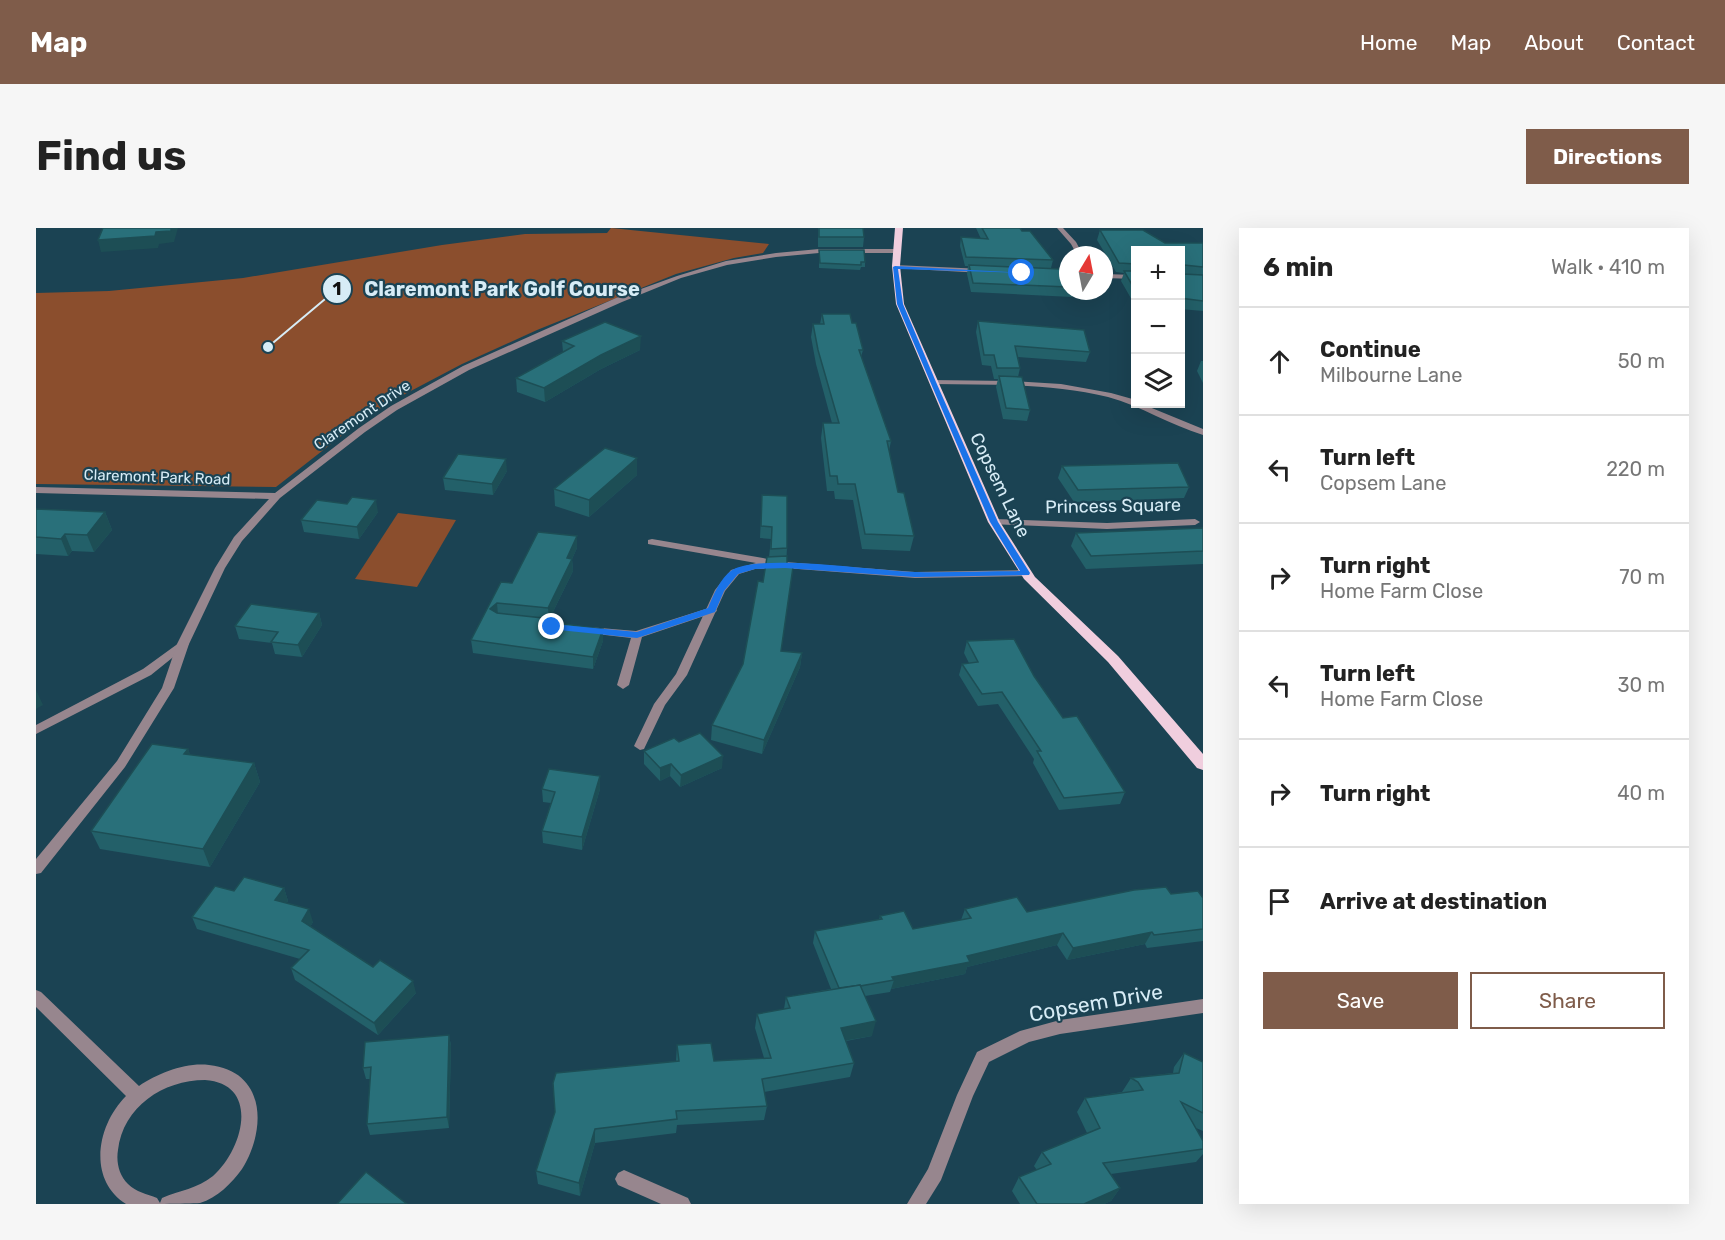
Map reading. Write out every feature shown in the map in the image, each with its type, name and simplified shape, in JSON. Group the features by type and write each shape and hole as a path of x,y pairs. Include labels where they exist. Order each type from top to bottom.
{"main road":[{"name":"Copsem Lane","path":"898,228 895,267 900,304 994,522 1026,573 1113,659 1203,764"}],"street":[{"path":"1060,228 1076,246"},
{"name":"Claremont Drive","path":"36,869 121,764 168,688 183,644 220,568 257,515 277,496 370,424 427,388 507,348 679,277 740,260 819,251 896,251"},
{"path":"895,267 987,271"},
{"path":"1113,276 1131,277"},
{"path":"933,382 1068,387 1131,402"},
{"path":"1148,408 1203,432"},
{"name":"Claremont Park Road","path":"36,490 277,496"},
{"name":"Princess Square","path":"994,522 1107,526 1195,522"},
{"path":"652,542 785,565"},
{"path":"640,746 660,704 681,675 720,590 735,572 754,566 785,565 915,574 1026,573"},
{"path":"572,628 637,635 712,610"},
{"path":"623,685 637,635"},
{"path":"36,730 147,672 183,644"},
{"path":"36,997 138,1096"},
{"name":"Copsem Drive","path":"915,1204 935,1174 965,1095 983,1056 1026,1036 1060,1027 1203,1006"},
{"path":"151,1204 138,1202 121,1192 108,1168 110,1137 123,1112 138,1096 162,1080 197,1071 218,1074 233,1082 248,1100 251,1120 248,1140 237,1161 221,1180 202,1193 168,1204"},
{"path":"624,1179 682,1204"}],"shaded area":[{"path":"611,228 769,244 763,253 734,258 676,274 537,330 462,364 388,403 276,487 36,484 36,293 109,291 243,278 442,245 525,234 607,233"},
{"path":"398,513 456,520 417,587 355,579"}],"building":[{"path":"103,228 171,228 171,231 156,232 155,236 98,240"},
{"path":"819,228 863,228 864,237 819,237"},
{"path":"982,228 1020,228 1022,231 1030,231 1053,260 966,257 961,237 988,239"},
{"path":"1100,230 1143,230 1165,243 1203,243 1203,267 1185,265 1185,246 1131,246 1131,264 1119,263 1113,253 1113,246 1109,246"},
{"path":"819,250 864,250 865,262 861,262 861,265 820,263"},
{"path":"969,265 1059,269 1059,287 973,283"},
{"path":"1124,271 1131,271 1131,283"},
{"path":"1185,274 1203,275 1203,301 1185,299"},
{"path":"822,314 850,314 852,323 856,323 863,350 859,350 891,441 887,441 898,492 904,493 914,536 865,534 855,484 838,484 837,476 830,476 823,423 839,423 813,324 824,324"},
{"path":"978,321 1084,330 1090,352 1015,346 1020,368 997,368 994,355 984,355"},
{"path":"605,322 641,336 601,355 544,388 516,378 574,346 562,341"},
{"path":"999,376 1022,377 1030,410 1006,408"},
{"path":"605,448 637,458 589,500 554,489"},
{"path":"458,454 506,459 492,484 443,478"},
{"path":"1178,463 1189,487 1078,490 1062,466"},
{"path":"762,495 787,496 787,548 771,549 772,527 761,526"},
{"path":"352,497 376,500 357,527 301,520 317,500 347,504"},
{"path":"36,509 105,512 87,535 65,534 61,539 36,537"},
{"path":"1203,528 1203,551 1091,556 1076,533"},
{"path":"538,532 577,536 567,558 572,559 548,608 497,603 490,609 497,613 543,618 542,621 603,629 593,657 471,640 501,582 512,583"},
{"path":"787,556 787,566 793,567 781,651 802,653 764,740 712,725 743,664 758,581 763,582 767,557"},
{"path":"251,604 319,613 298,645 271,642 278,632 235,626"},
{"path":"1014,639 1034,676 1063,718 1077,716 1125,792 1064,798 1037,751 1041,751 1002,692 982,694 962,664 978,662 967,641"},
{"path":"700,733 723,756 681,775 671,764 660,768 644,751 674,738 679,742"},
{"path":"152,744 188,749 184,754 254,763 203,849 91,831"},
{"path":"549,769 600,776 582,837 542,831 555,792 542,789"},
{"path":"244,877 284,888 275,900 309,909 302,921 373,967 380,960 413,981 374,1023 291,968 309,950 192,917 215,886 234,891"},
{"path":"1166,887 1171,894 1198,891 1203,898 1203,929 1154,935 1152,932 1073,948 1063,933 967,956 970,962 892,977 894,980 860,986 839,988 815,931 882,919 880,916 904,911 913,929 971,918 965,909 1017,897 1027,912 1134,890"},
{"path":"860,985 876,1021 841,1028 854,1063 762,1079 767,1106 676,1111 677,1119 595,1129 579,1183 536,1171 555,1112 553,1083 556,1073 679,1061 677,1045 711,1043 714,1061 771,1058 757,1014 790,1008 786,997"},
{"path":"449,1035 447,1117 367,1124 371,1067 363,1068 365,1042"},
{"path":"1184,1053 1203,1062 1203,1113 1181,1102 1203,1141 1203,1149 1103,1163 1120,1188 1084,1204 1037,1204 1019,1177 1051,1164 1042,1152 1100,1128 1085,1098 1143,1090 1138,1082 1131,1078 1179,1073"},
{"path":"366,1172 407,1204 337,1204"}],"place":[{"name":"Claremont Park Golf Course","path":"268,347"}],"route":[{"path":"552,627 637,635 712,610 720,590 735,572 754,566 785,565 915,574 1026,573 994,522 933,382 900,304 895,267 1022,273"}]}
